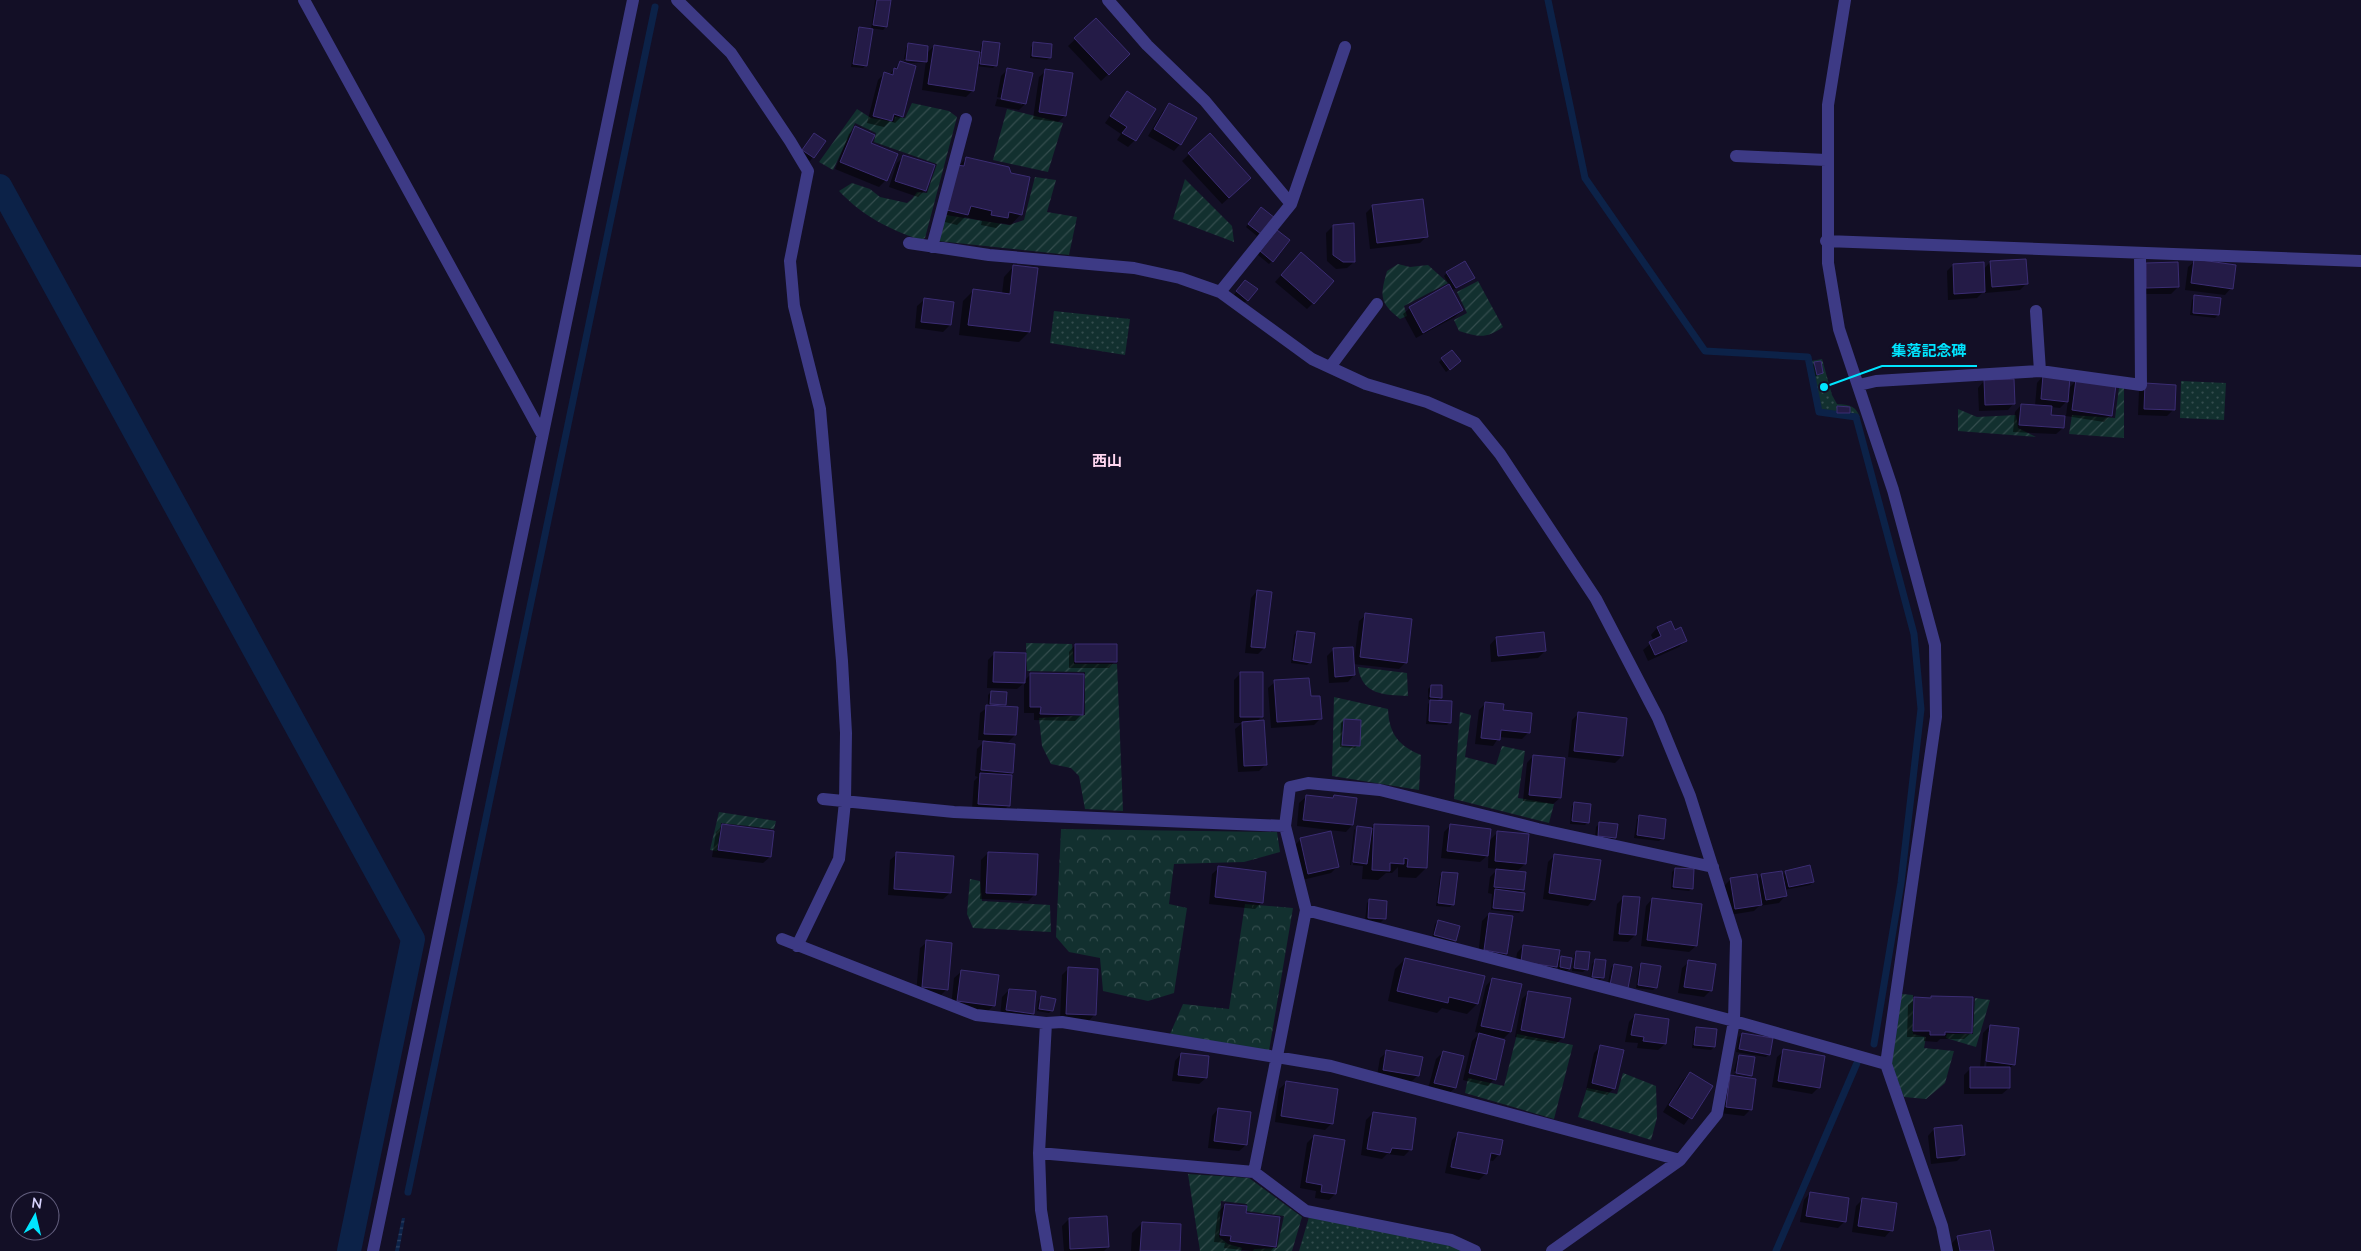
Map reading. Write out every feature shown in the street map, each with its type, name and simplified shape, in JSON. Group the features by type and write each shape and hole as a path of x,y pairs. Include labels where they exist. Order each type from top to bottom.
{"street":[{"path":"304,0 542,434"},
{"path":"373,1251 633,0"},
{"path":"677,0 731,53 808,171 790,261 794,306 820,410 842,661 846,733 845,802 839,859 797,946"},
{"path":"1108,0 1147,45 1205,101 1291,204"},
{"path":"1845,0 1828,105 1826,241 1839,330 1893,490 1935,645 1935,726 1886,1064 1942,1226 1947,1251"},
{"path":"1220,292 1291,204 1345,47"},
{"path":"932,246 966,119"},
{"path":"1736,156 1826,160"},
{"path":"1826,241 2361,261"},
{"path":"909,243 989,255 1134,268 1180,278 1220,292 1312,359 1330,368 1366,384 1427,402 1475,423 1500,454 1596,599 1658,718 1690,796 1736,940 1734,1021 1716,1114 1680,1160 1552,1251"},
{"path":"1859,385 1876,381 2040,371 2141,385 2140,254"},
{"path":"1330,368 1377,304"},
{"path":"2036,311 2040,371"},
{"path":"1254,1172 1306,910 1285,826 1290,787 1308,783 1380,790 1538,829 1713,867"},
{"path":"823,799 954,812 1285,826"},
{"path":"1306,910 1734,1021 1886,1064"},
{"path":"782,939 976,1015 1046,1024 1062,1022 1332,1066 1680,1160"},
{"path":"1046,1024 1039,1153 1041,1210 1048,1251"},
{"path":"1039,1153 1254,1172 1306,1211 1451,1240 1476,1251"}],"green space":[{"path":"912,103 949,111 957,117 925,238 920,240 876,221 839,191 852,183 870,189 880,197 907,203 917,192 927,193 937,164 874,142 876,133 855,123 833,170 819,162 857,109 871,118 894,122 895,117 905,118"},
{"path":"1007,109 1063,123 1048,172 993,160"},
{"path":"1035,177 1056,180 1047,212 1077,217 1069,255 938,241 946,215 1009,225 1024,220"},
{"path":"1185,179 1232,226 1234,242 1173,219"},
{"path":"1398,264 1410,267 1428,265 1448,283 1404,306 1407,316 1400,319 1388,308 1382,293 1387,271"},
{"path":"1478,281 1503,327 1492,334 1482,336 1459,331 1454,320 1467,313 1457,292"},
{"path":"1054,311 1130,319 1125,355 1050,343"},
{"path":"1822,359 1832,395 1837,404 1851,406 1860,417 1820,411 1811,361"},
{"path":"2181,381 2226,383 2224,420 2180,418"},
{"path":"2119,388 2124,388 2124,438 2069,434 2072,415 2115,418"},
{"path":"1958,409 1977,417 2016,415 2018,428 2036,437 1958,431"},
{"path":"1026,643 1072,644 1074,664 1117,664 1123,811 1085,809 1079,776 1071,768 1051,764 1042,746 1039,718 1085,715 1085,672 1027,671"},
{"path":"1358,667 1407,673 1408,696 1375,692 1364,683"},
{"path":"1334,697 1388,709 1390,725 1397,738 1407,748 1421,755 1419,790 1332,776"},
{"path":"1460,712 1471,715 1465,757 1496,765 1502,746 1525,751 1518,798 1554,804 1549,823 1454,799"},
{"path":"719,812 776,821 774,829 721,823 717,851 710,850"},
{"path":"1061,829 1277,832 1280,852 1244,862 1174,864 1169,904 1187,908 1174,993 1148,1001 1103,991 1100,958 1069,952 1056,937"},
{"path":"970,879 980,881 982,901 1050,905 1051,932 973,928 967,914"},
{"path":"1245,904 1293,908 1269,1051 1170,1034 1183,1004 1229,1009"},
{"path":"1902,994 1913,995 1913,1034 1926,1037 1924,1048 1954,1051 1945,1083 1926,1099 1904,1097 1890,1063"},
{"path":"1975,998 1990,1000 1976,1047 1946,1038 1947,1034 1973,1034"},
{"path":"1517,1034 1573,1045 1554,1119 1465,1093 1468,1078 1504,1086"},
{"path":"1623,1073 1656,1086 1657,1118 1651,1140 1578,1117 1587,1088 1617,1094"},
{"path":"1188,1174 1249,1178 1302,1217 1292,1251 1253,1251 1254,1249 1277,1248 1284,1216 1247,1211 1247,1204 1221,1201 1219,1237 1228,1244 1242,1248 1241,1251 1200,1251"},
{"path":"1309,1217 1449,1245 1463,1251 1299,1251"}],"water":[{"path":"402,1218 405,1218 399,1251 395,1251"}],"building":[{"path":"877,0 891,0 887,27 873,25"},
{"path":"1096,18 1130,54 1109,75 1074,38"},
{"path":"859,27 873,29 867,66 853,64"},
{"path":"983,41 1000,43 997,66 980,64"},
{"path":"1033,42 1052,44 1051,58 1032,56"},
{"path":"908,43 928,46 927,62 906,60"},
{"path":"934,45 980,52 974,91 928,84"},
{"path":"900,61 916,66 903,117 894,114 892,121 873,116 884,72 893,75 894,68 897,69"},
{"path":"1007,68 1033,73 1026,104 1001,99"},
{"path":"1045,69 1073,73 1066,116 1039,112"},
{"path":"1127,91 1156,109 1136,141 1122,133 1127,127 1110,116"},
{"path":"1169,103 1197,118 1181,145 1154,129"},
{"path":"855,126 875,135 871,143 898,154 887,181 840,162"},
{"path":"814,133 826,141 814,158 802,150"},
{"path":"1210,133 1251,178 1229,198 1188,153"},
{"path":"903,155 935,165 926,191 895,181"},
{"path":"966,157 1009,167 1011,173 1030,177 1022,215 1009,212 1008,218 991,215 992,211 971,206 968,215 947,210 957,165 964,166"},
{"path":"1423,199 1428,237 1377,243 1372,205"},
{"path":"1261,207 1275,218 1261,234 1248,224"},
{"path":"1354,223 1355,262 1343,262 1333,255 1333,225"},
{"path":"1277,230 1290,240 1273,262 1260,251"},
{"path":"1301,252 1334,281 1314,304 1281,275"},
{"path":"2026,259 2028,284 1992,287 1990,261"},
{"path":"2194,259 2236,265 2233,289 2191,283"},
{"path":"1465,261 1475,278 1456,288 1446,272"},
{"path":"1984,262 1985,292 1954,294 1953,264"},
{"path":"2178,262 2179,287 2146,288 2146,263"},
{"path":"1013,265 1038,268 1030,332 968,325 973,289 1010,294"},
{"path":"1245,280 1258,289 1248,301 1236,291"},
{"path":"1449,284 1463,310 1423,333 1409,307"},
{"path":"2194,295 2221,298 2219,315 2193,313"},
{"path":"924,298 954,302 951,325 921,322"},
{"path":"1452,350 1461,361 1450,370 1441,358"},
{"path":"1821,361 1823,373 1817,375 1814,362"},
{"path":"2043,375 2070,377 2068,402 2041,399"},
{"path":"2014,379 2015,404 1985,405 1984,380"},
{"path":"2076,379 2116,385 2112,416 2072,410"},
{"path":"2145,383 2176,385 2175,410 2144,409"},
{"path":"2021,404 2052,406 2051,415 2065,416 2064,428 2019,425"},
{"path":"1837,406 1850,407 1850,413 1837,413"},
{"path":"1257,590 1272,592 1265,648 1251,647"},
{"path":"1365,613 1412,619 1407,663 1360,657"},
{"path":"1671,621 1675,630 1681,627 1687,641 1655,655 1649,642 1661,636 1657,627"},
{"path":"1297,631 1315,633 1311,663 1293,660"},
{"path":"1544,632 1546,651 1498,656 1496,637"},
{"path":"1075,644 1117,644 1117,662 1075,662"},
{"path":"1353,647 1355,675 1335,677 1333,648"},
{"path":"994,652 1026,653 1025,683 993,682"},
{"path":"1240,672 1263,672 1263,717 1240,717"},
{"path":"1030,673 1084,674 1083,715 1040,714 1041,707 1030,707"},
{"path":"1309,678 1311,696 1320,696 1322,719 1277,722 1274,680"},
{"path":"1431,685 1442,685 1442,698 1430,697"},
{"path":"991,691 1007,692 1006,705 990,704"},
{"path":"1430,700 1452,701 1451,723 1429,721"},
{"path":"1485,702 1504,704 1503,710 1532,713 1530,733 1501,730 1500,740 1481,738"},
{"path":"986,705 1018,707 1016,735 984,734"},
{"path":"1578,712 1627,718 1623,756 1574,751"},
{"path":"1344,719 1361,720 1360,746 1342,745"},
{"path":"1264,720 1267,765 1244,766 1242,722"},
{"path":"983,741 1015,744 1013,773 981,770"},
{"path":"1533,755 1565,758 1561,798 1529,795"},
{"path":"980,773 1012,775 1010,806 978,804"},
{"path":"1306,795 1333,798 1334,795 1357,798 1353,825 1303,820"},
{"path":"1574,802 1591,804 1589,823 1572,821"},
{"path":"1639,815 1666,819 1664,839 1637,835"},
{"path":"1599,822 1618,824 1616,838 1598,836"},
{"path":"722,824 774,831 771,857 718,850"},
{"path":"1374,824 1429,826 1427,868 1407,867 1408,859 1404,858 1404,864 1390,863 1390,871 1372,870"},
{"path":"1450,824 1491,829 1488,856 1447,851"},
{"path":"1357,826 1372,828 1367,864 1353,862"},
{"path":"1331,831 1339,867 1308,874 1300,838"},
{"path":"1497,831 1529,834 1526,864 1495,861"},
{"path":"896,852 954,856 951,893 894,889"},
{"path":"988,852 1038,854 1036,895 986,893"},
{"path":"1554,854 1601,860 1595,900 1549,893"},
{"path":"1810,865 1814,882 1789,887 1785,871"},
{"path":"1218,866 1266,872 1263,903 1215,897"},
{"path":"1675,868 1694,869 1693,889 1673,887"},
{"path":"1496,869 1526,872 1524,890 1494,887"},
{"path":"1782,871 1787,896 1766,900 1761,874"},
{"path":"1442,872 1458,873 1454,905 1438,903"},
{"path":"1757,874 1762,905 1735,909 1730,878"},
{"path":"1495,889 1525,893 1523,911 1493,908"},
{"path":"1623,896 1640,897 1636,935 1619,934"},
{"path":"1652,898 1702,904 1697,946 1647,940"},
{"path":"1369,899 1387,901 1386,919 1368,918"},
{"path":"1489,913 1513,916 1507,954 1484,950"},
{"path":"1438,920 1460,926 1456,941 1434,935"},
{"path":"926,940 952,943 948,990 922,987"},
{"path":"1523,945 1560,950 1557,967 1521,962"},
{"path":"1576,951 1590,952 1588,970 1574,968"},
{"path":"1561,956 1572,958 1570,969 1560,967"},
{"path":"1405,958 1485,976 1478,1004 1449,997 1448,1003 1397,991"},
{"path":"1595,959 1606,960 1604,978 1592,977"},
{"path":"1688,960 1716,964 1712,991 1684,987"},
{"path":"1641,963 1661,966 1657,988 1638,985"},
{"path":"1614,964 1632,967 1628,988 1610,985"},
{"path":"1068,967 1098,969 1096,1015 1066,1014"},
{"path":"961,970 999,975 995,1006 957,1001"},
{"path":"1492,978 1522,984 1511,1032 1481,1026"},
{"path":"1009,989 1036,991 1034,1014 1006,1010"},
{"path":"1528,991 1571,998 1564,1038 1521,1030"},
{"path":"1041,996 1056,999 1053,1011 1039,1009"},
{"path":"1931,996 1973,997 1972,1033 1945,1032 1945,1035 1930,1035 1930,1031 1913,1031 1914,997 1931,998"},
{"path":"1635,1014 1669,1019 1666,1044 1643,1041 1644,1037 1631,1035"},
{"path":"1990,1025 2019,1028 2015,1065 1986,1061"},
{"path":"1696,1027 1717,1029 1715,1047 1694,1045"},
{"path":"1479,1033 1505,1040 1496,1080 1469,1073"},
{"path":"1742,1033 1773,1038 1770,1055 1739,1049"},
{"path":"1600,1045 1624,1050 1615,1089 1592,1083"},
{"path":"1783,1049 1825,1056 1820,1088 1778,1081"},
{"path":"1386,1050 1423,1057 1419,1076 1383,1070"},
{"path":"1443,1051 1464,1056 1456,1088 1434,1083"},
{"path":"1181,1053 1209,1056 1207,1078 1178,1075"},
{"path":"1739,1055 1755,1057 1752,1076 1736,1073"},
{"path":"1970,1067 2010,1067 2010,1088 1970,1088"},
{"path":"1690,1072 1713,1086 1692,1119 1669,1105"},
{"path":"1730,1075 1756,1079 1752,1110 1726,1107"},
{"path":"1286,1081 1338,1089 1333,1124 1281,1116"},
{"path":"1218,1108 1251,1112 1247,1145 1214,1141"},
{"path":"1373,1112 1416,1118 1412,1150 1392,1148 1390,1153 1367,1149"},
{"path":"1962,1125 1965,1155 1937,1158 1934,1128"},
{"path":"1458,1132 1503,1140 1500,1155 1491,1153 1487,1174 1451,1167"},
{"path":"1314,1135 1345,1140 1336,1194 1321,1192 1322,1185 1306,1182"},
{"path":"1810,1192 1849,1198 1846,1222 1806,1216"},
{"path":"1862,1198 1897,1203 1893,1231 1858,1226"},
{"path":"1225,1204 1247,1206 1246,1213 1280,1217 1276,1247 1230,1241 1231,1236 1220,1235"},
{"path":"1107,1216 1109,1247 1070,1249 1069,1218"},
{"path":"1142,1222 1181,1224 1180,1251 1140,1251"},
{"path":"1990,1230 1994,1251 1960,1251 1957,1236"}],"waterway":[{"path":"1548,0 1585,178 1705,351 1808,357 1819,412 1856,417 1914,634 1921,709 1901,883 1874,1044"},
{"path":"408,1192 655,7"},
{"path":"0,186 413,939 349,1251"},
{"path":"1776,1251 1857,1063"}],"place":[{"name":"集落記念碑","path":"1824,387"}],"district":[{"name":"西山","path":"1107,460"}]}
